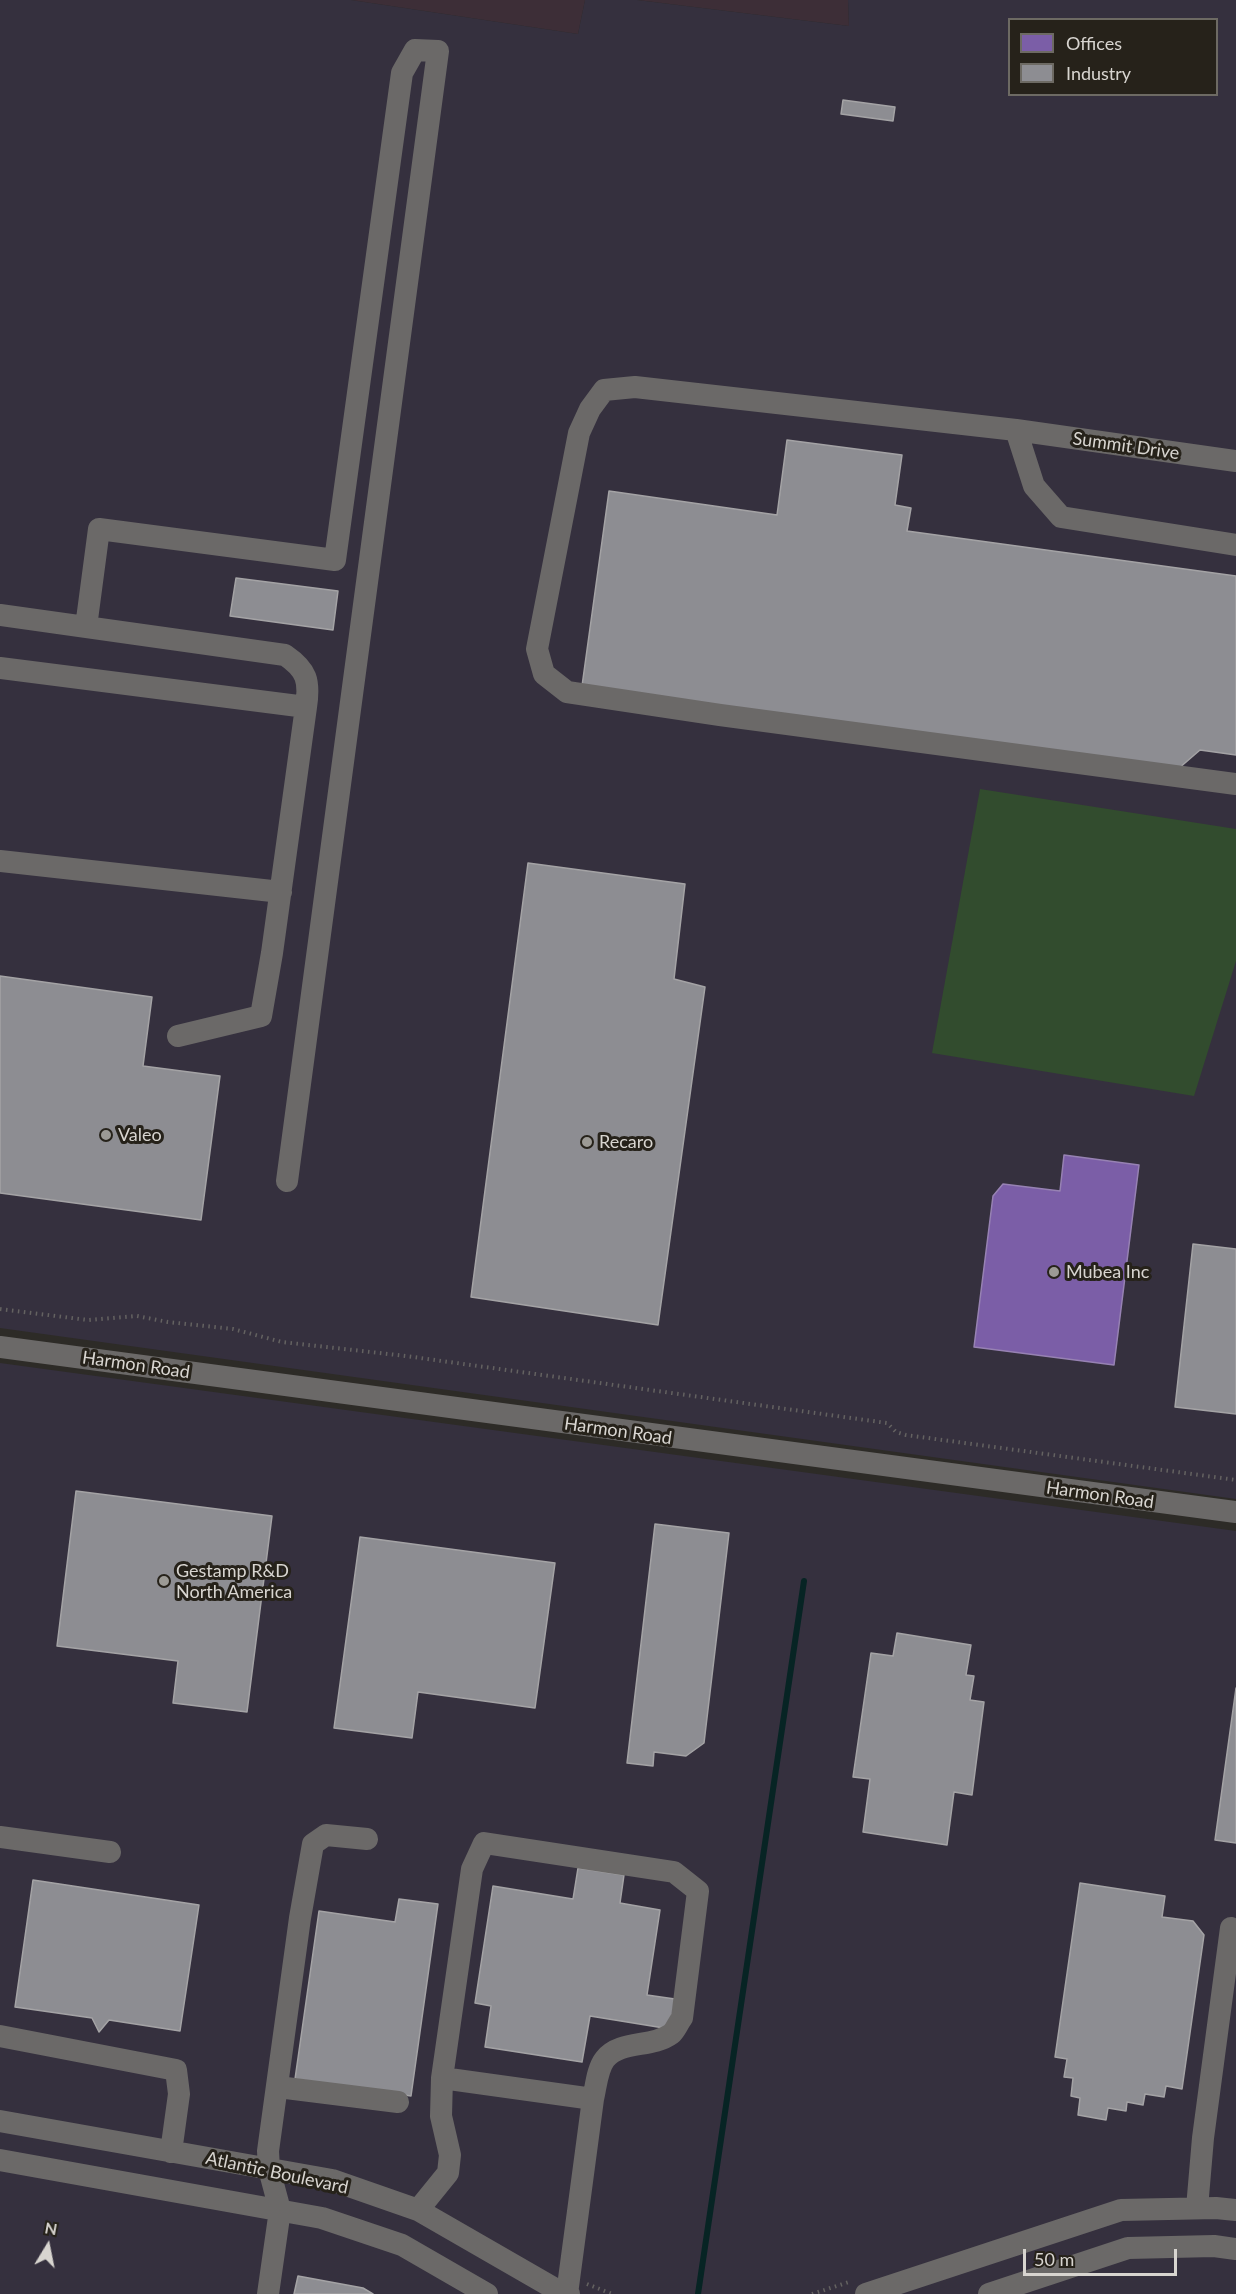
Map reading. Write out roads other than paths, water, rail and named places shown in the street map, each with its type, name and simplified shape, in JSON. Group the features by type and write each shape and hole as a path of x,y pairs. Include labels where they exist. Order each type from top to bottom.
{"street":[{"path":"86,627 99,529 335,560 402,73 415,50 438,51 287,1181"},
{"name":"Summit Drive","path":"1236,461 1016,430 635,387 604,390 590,409 579,433 537,649 544,674 567,692 720,715 1236,784"},
{"path":"1016,430 1034,486 1061,518 1236,545"},
{"path":"0,615 285,655 300,665 307,680 306,707 261,1016 178,1036"},
{"path":"0,668 306,707"},
{"path":"0,861 280,892"},
{"name":"Harmon Road","path":"0,1347 839,1461 1236,1512"},
{"path":"268,2294 280,2210 269,2169 268,2151 300,1918 313,1845 326,1835 367,1839"},
{"path":"0,1838 110,1852"},
{"path":"418,2210 448,2173 450,2155 441,2116 442,2078 472,1869 484,1843 674,1872 698,1891 682,2018 671,2034 649,2043 616,2049 605,2060 593,2099 568,2294"},
{"path":"1197,2208 1203,2138 1231,1928"},
{"path":"0,2036 176,2070 179,2094 171,2152"},
{"path":"442,2078 593,2099"},
{"path":"278,2087 398,2102"},
{"name":"Atlantic Boulevard","path":"0,2121 332,2180 418,2210 557,2290 568,2294"},
{"name":"Atlantic Boulevard","path":"0,2160 322,2218 402,2245 487,2294"},
{"path":"866,2294 1121,2210 1216,2208 1236,2211"},
{"path":"989,2294 1128,2248 1214,2246 1236,2249"}],"waterway":[{"path":"698,2294 804,1581"}],"place":[{"name":"Valeo","path":"106,1135"},
{"name":"Recaro","path":"587,1142"},
{"name":"Mubea Inc","path":"1054,1272"},
{"name":"Gestamp R&D North America","path":"164,1581"}]}
